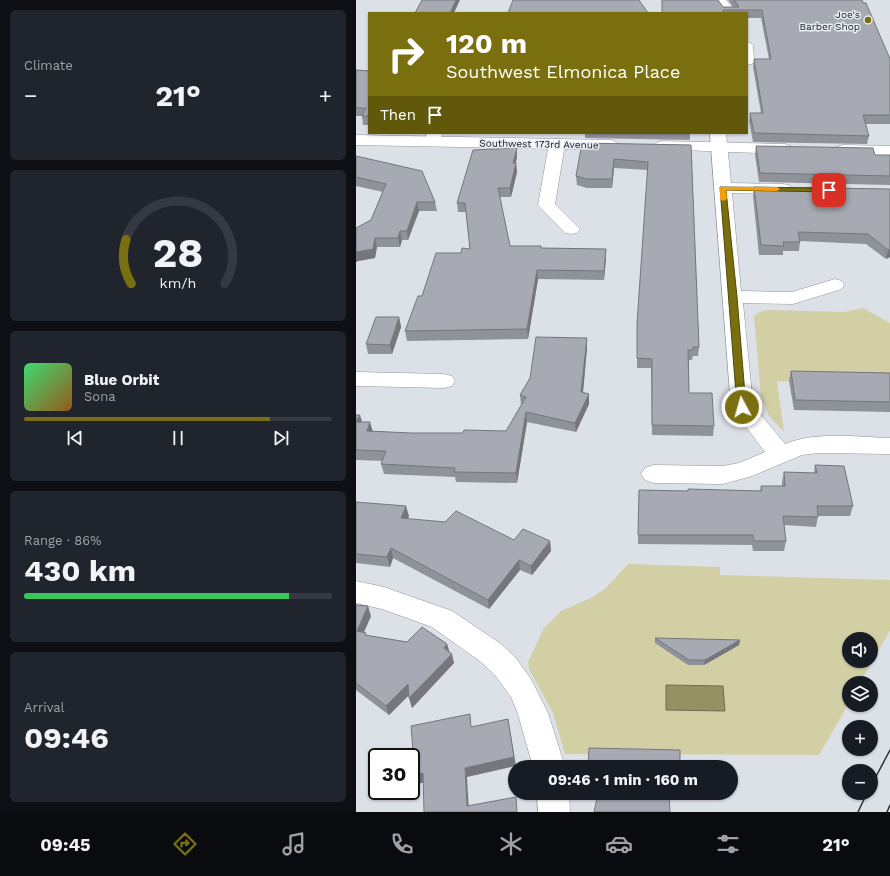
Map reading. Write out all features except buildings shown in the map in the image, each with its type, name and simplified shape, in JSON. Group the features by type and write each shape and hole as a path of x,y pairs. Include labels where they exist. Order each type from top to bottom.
{"street":[{"path":"719,0 730,12"},
{"name":"Southwest 173rd Avenue","path":"356,140 434,137 558,144 627,146"},
{"path":"650,146 719,140 797,149"},
{"path":"719,140 742,407 780,454"},
{"path":"558,144 546,205 571,228"},
{"path":"828,149 890,151"},
{"path":"722,188 798,190"},
{"path":"733,297 793,298 835,285"},
{"path":"356,379 444,381"},
{"path":"653,474 723,475 744,470 799,447 819,445 890,446"},
{"path":"356,592 384,598 442,618 491,653 505,666 521,688 533,713 547,760"},
{"path":"553,800 554,812"}],"shaded area":[{"path":"863,308 890,323 890,383 777,381 784,432 769,416 761,396 754,316 762,311 768,310 844,312"},
{"path":"628,564 720,567 720,575 890,580 890,630 878,651 878,632 842,632 842,668 868,668 864,676 842,676 842,712 844,712 819,755 565,754 553,713 529,669 528,662 544,628 561,611 593,597 606,588"},
{"path":"666,685 723,686 725,711 666,710"}],"tram line":[{"path":"878,773 890,750"},
{"path":"858,812 864,800"},
{"path":"887,812 890,805"}],"slow traffic":[{"path":"723,199 722,188 777,189"}],"place":[{"name":"Joe's Barber Shop","path":"868,20"}],"route":[{"path":"742,407 722,188 829,190"}]}
